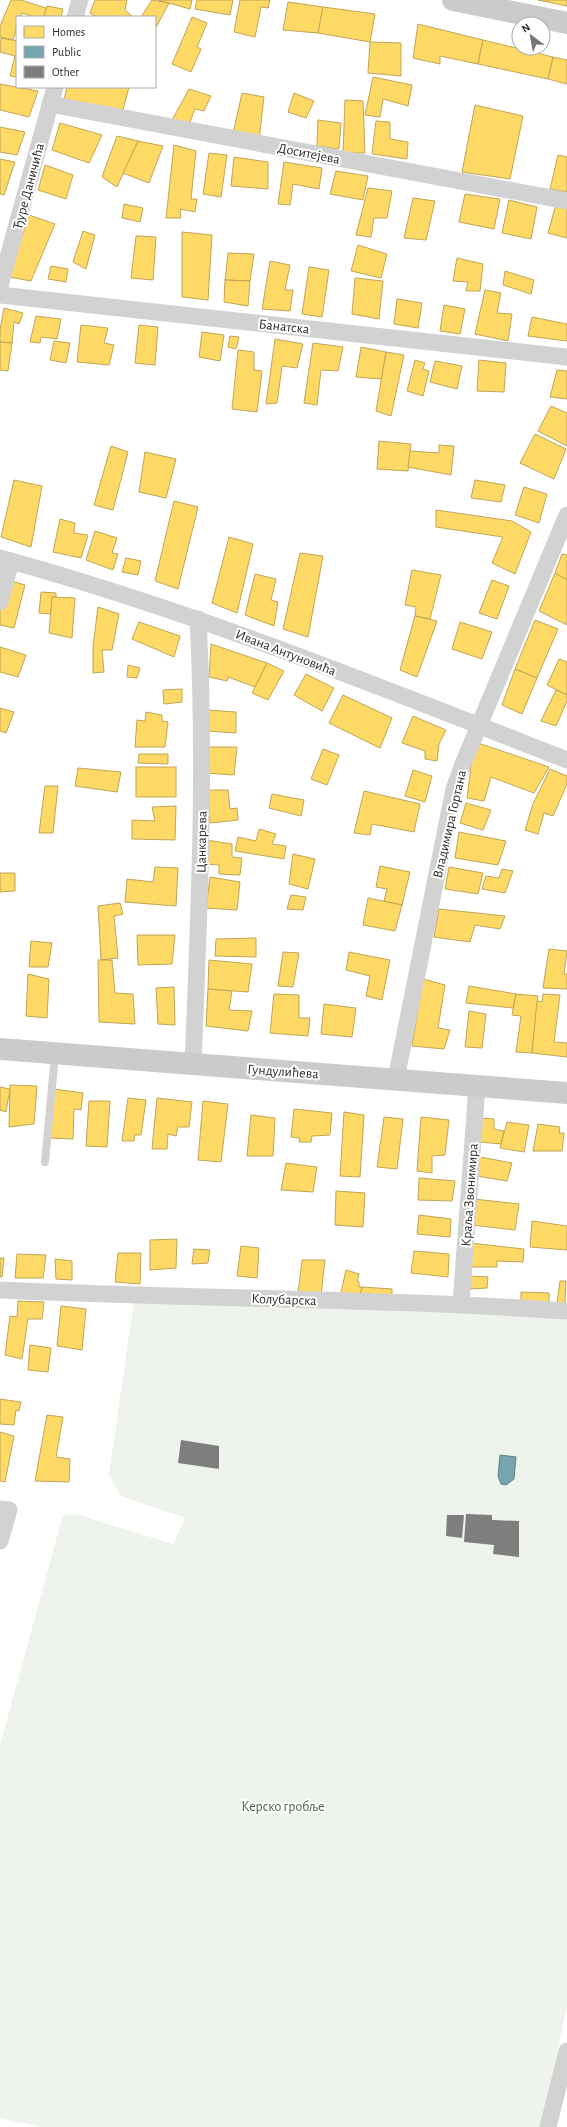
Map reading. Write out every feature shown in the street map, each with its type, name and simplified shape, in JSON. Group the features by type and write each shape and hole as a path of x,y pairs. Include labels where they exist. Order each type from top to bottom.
{"street":[{"path":"75,16 80,0"},
{"path":"453,0 567,23"},
{"name":"Ђуре Даничића","path":"0,286 55,88"},
{"name":"Доситејева","path":"50,104 567,201"},
{"name":"Банатска","path":"0,295 567,357"},
{"name":"Владимира Гортана","path":"396,1079 454,789 463,764 567,515"},
{"path":"0,602 6,559"},
{"name":"Ивана Антуновића","path":"6,559 120,592 198,619 567,760"},
{"name":"Цанкарева","path":"194,1065 201,866 202,698 198,619"},
{"name":"Гундулићева","path":"0,1049 56,1055 396,1079 567,1093"},
{"name":"Краља Звонимира","path":"460,1304 477,1086"},
{"name":"Колубарска","path":"0,1290 460,1304 567,1311"},
{"path":"0,1541 4,1509"},
{"path":"548,2127 567,2051"}],"lane":[{"path":"44,1162 56,1055"}],"green space":[{"name":"Керско гробље","path":"134,1300 567,1308 567,2007 541,2127 42,2127 0,2118 0,1745 63,1515 76,1514 173,1544 185,1518 121,1496 109,1475"}],"building: Homes":[{"path":"11,0 21,0 46,8 44,16 32,16 22,13 20,16 16,16 16,30 13,40 0,37 0,26"},
{"path":"95,0 127,0 125,10 132,16 95,16 90,13"},
{"path":"152,0 169,3 156,27 156,16 142,16"},
{"path":"158,0 192,0 190,9"},
{"path":"197,0 233,0 230,15 195,9"},
{"path":"240,0 270,0 268,8 261,7 255,37 234,32"},
{"path":"538,0 567,0 567,6"},
{"path":"288,2 323,7 318,33 283,30"},
{"path":"47,6 63,9 61,16 44,16"},
{"path":"323,7 375,14 370,42 318,33"},
{"path":"192,17 207,23 197,47 201,49 191,72 172,64"},
{"path":"418,24 483,40 478,64 440,56 440,64 413,58"},
{"path":"1,38 16,41 16,77 10,76 15,56 0,52"},
{"path":"483,40 511,47 511,56 553,57 548,79 478,64"},
{"path":"370,42 401,43 401,76 368,73"},
{"path":"553,57 567,60 567,84 548,79"},
{"path":"373,77 412,85 408,106 383,99 380,117 365,115"},
{"path":"0,84 38,91 29,117 0,110"},
{"path":"67,88 129,88 122,113 64,100"},
{"path":"189,89 211,96 204,111 195,109 188,127 171,122"},
{"path":"242,93 264,97 259,140 233,134"},
{"path":"294,93 314,101 306,118 288,112"},
{"path":"345,100 363,101 365,153 343,153"},
{"path":"475,105 523,116 510,179 462,172"},
{"path":"318,120 341,123 339,149 317,146"},
{"path":"376,121 390,122 390,139 408,142 407,159 372,154"},
{"path":"60,123 102,135 89,163 52,150"},
{"path":"0,127 25,132 17,155 0,152"},
{"path":"117,136 138,141 117,187 102,177"},
{"path":"138,141 163,146 149,183 123,173"},
{"path":"174,145 196,151 191,199 197,199 195,212 180,209 181,218 166,218"},
{"path":"209,153 227,155 221,197 203,194"},
{"path":"558,155 567,157 567,192 550,189"},
{"path":"234,157 268,162 268,189 231,186"},
{"path":"0,159 15,162 4,195 0,194"},
{"path":"284,162 322,168 319,189 293,184 290,205 278,204"},
{"path":"45,165 73,175 66,199 38,190"},
{"path":"336,171 368,176 363,200 330,194"},
{"path":"368,188 392,191 387,218 374,218 371,237 356,235"},
{"path":"465,194 500,199 494,229 459,222"},
{"path":"413,198 435,201 426,240 404,238"},
{"path":"509,200 537,207 531,239 502,233"},
{"path":"124,204 143,208 140,222 122,218"},
{"path":"556,204 567,207 567,238 548,233"},
{"path":"29,215 55,224 31,281 9,277"},
{"path":"83,231 95,235 86,269 73,262"},
{"path":"182,232 212,235 208,300 182,297"},
{"path":"136,236 156,237 153,280 131,278"},
{"path":"358,245 387,254 381,278 351,271"},
{"path":"228,253 254,254 250,281 225,280"},
{"path":"457,258 483,264 480,291 466,291 468,282 453,281"},
{"path":"270,261 290,265 285,290 293,290 290,311 262,309"},
{"path":"51,266 68,269 66,282 48,279"},
{"path":"309,267 329,270 322,317 302,314"},
{"path":"505,271 534,280 531,294 503,285"},
{"path":"355,278 383,281 379,319 352,314"},
{"path":"225,280 250,281 248,306 224,302"},
{"path":"485,290 501,293 497,313 512,314 508,341 475,334"},
{"path":"397,299 422,303 418,328 394,324"},
{"path":"444,305 465,309 460,334 440,331"},
{"path":"4,308 23,313 19,324 14,322 12,343 0,342 0,330"},
{"path":"36,316 61,319 57,339 41,337 40,343 30,342"},
{"path":"532,317 567,324 567,341 528,336"},
{"path":"81,325 108,328 104,343 114,345 109,365 77,362"},
{"path":"139,325 158,327 155,365 135,363"},
{"path":"202,332 224,335 220,361 199,357"},
{"path":"230,336 239,337 236,349 228,347"},
{"path":"275,339 303,344 297,368 282,366 277,403 266,404"},
{"path":"54,341 70,343 66,363 50,360"},
{"path":"0,342 12,343 8,371 0,370"},
{"path":"313,343 343,347 338,371 321,370 317,405 304,403"},
{"path":"361,347 386,352 382,379 356,377"},
{"path":"238,350 254,352 254,370 262,371 257,412 232,409"},
{"path":"386,352 404,355 391,416 376,411"},
{"path":"415,360 425,363 423,369 429,371 423,396 407,391"},
{"path":"479,360 506,363 504,392 477,391"},
{"path":"435,361 462,366 457,389 430,382"},
{"path":"557,370 567,371 567,399 550,397"},
{"path":"551,406 567,413 567,446 538,431"},
{"path":"535,434 566,449 554,479 520,463"},
{"path":"379,441 411,444 408,471 377,469"},
{"path":"439,445 454,446 451,475 408,467 410,451 439,453"},
{"path":"111,446 128,452 113,510 94,505"},
{"path":"145,452 176,459 166,498 139,492"},
{"path":"14,480 42,486 31,547 1,537"},
{"path":"475,480 505,485 501,502 471,498"},
{"path":"524,487 547,494 539,523 515,515"},
{"path":"174,501 198,507 178,589 155,581"},
{"path":"436,510 512,521 531,532 515,574 492,563 503,537 436,527"},
{"path":"60,519 75,523 74,533 88,535 81,558 53,552"},
{"path":"95,531 117,538 112,553 118,554 113,570 86,560"},
{"path":"229,537 253,544 237,613 212,603"},
{"path":"300,553 323,556 308,637 283,629"},
{"path":"562,554 567,555 567,580 555,573"},
{"path":"126,558 141,561 138,575 122,572"},
{"path":"412,570 441,575 430,619 415,616 416,607 405,605"},
{"path":"555,573 567,580 567,625 539,611"},
{"path":"255,574 276,579 271,600 278,602 274,626 245,615"},
{"path":"8,580 25,585 14,628 0,625 0,612"},
{"path":"492,580 509,586 497,619 479,613"},
{"path":"41,592 56,593 56,597 52,597 51,614 39,613"},
{"path":"52,597 75,598 72,638 49,633"},
{"path":"98,607 119,614 112,650 102,650 104,672 93,673 93,646"},
{"path":"415,616 437,621 417,677 400,670"},
{"path":"535,620 558,629 537,678 515,669"},
{"path":"139,622 180,636 174,657 132,639"},
{"path":"460,622 492,632 482,659 452,649"},
{"path":"211,644 267,663 255,687 228,677 227,681 209,677"},
{"path":"0,647 26,655 18,677 0,672"},
{"path":"559,659 567,662 567,695 547,685"},
{"path":"267,663 284,671 268,700 252,693"},
{"path":"128,665 140,668 137,678 127,677"},
{"path":"515,669 537,678 522,714 502,705"},
{"path":"306,674 334,688 322,711 294,695"},
{"path":"182,689 182,702 164,704 163,690"},
{"path":"556,690 567,695 567,701 556,726 541,721"},
{"path":"343,695 392,718 380,748 329,723"},
{"path":"0,708 14,712 6,733 0,731"},
{"path":"208,710 236,712 236,733 208,731"},
{"path":"146,712 162,715 162,721 168,722 165,747 135,747 137,720 145,721"},
{"path":"413,716 446,730 439,744 437,761 425,759 425,751 402,743"},
{"path":"481,744 549,767 534,793 491,777 484,801 467,798 473,751"},
{"path":"206,747 237,747 234,775 206,773"},
{"path":"323,749 339,755 327,785 311,779"},
{"path":"139,754 168,754 168,764 138,763"},
{"path":"136,767 176,767 176,797 136,797"},
{"path":"78,768 121,772 117,792 75,786"},
{"path":"550,769 567,776 567,784 553,816 544,813 538,834 525,830 533,804"},
{"path":"413,770 432,776 425,802 405,796"},
{"path":"45,786 58,786 53,833 39,833"},
{"path":"207,790 228,790 230,809 237,808 238,820 210,823"},
{"path":"364,791 420,804 414,832 372,824 370,835 354,833"},
{"path":"272,794 304,800 301,816 269,808"},
{"path":"466,803 491,810 483,830 460,823"},
{"path":"176,806 175,840 132,839 132,820 155,821 152,807"},
{"path":"259,829 276,834 272,844 286,846 284,859 235,851 238,837 256,841"},
{"path":"459,832 506,841 498,865 455,858"},
{"path":"206,840 232,844 232,857 242,858 240,875 219,874 219,865 206,864"},
{"path":"293,854 315,859 308,889 289,884"},
{"path":"380,866 410,872 402,905 384,901 387,889 376,887"},
{"path":"155,867 178,868 176,906 125,902 127,879 153,882"},
{"path":"449,867 483,873 478,894 445,889"},
{"path":"502,869 513,871 505,893 482,889 486,876 499,878"},
{"path":"0,873 15,873 15,891 0,892"},
{"path":"210,877 240,882 237,910 206,908"},
{"path":"291,895 306,897 303,910 287,909"},
{"path":"368,898 402,905 395,931 363,925"},
{"path":"120,903 123,914 114,916 118,958 101,960 98,906"},
{"path":"439,909 505,916 500,929 475,925 470,942 434,937"},
{"path":"137,935 175,935 172,964 138,965"},
{"path":"256,938 256,957 215,956 216,939"},
{"path":"31,941 52,943 48,967 29,967"},
{"path":"549,949 567,951 564,974 567,974 567,989 543,988"},
{"path":"283,952 299,953 293,987 278,986"},
{"path":"349,952 390,960 382,1000 366,996 370,976 346,970"},
{"path":"98,960 112,960 115,993 133,994 135,1024 99,1022"},
{"path":"209,960 252,964 248,992 208,989"},
{"path":"28,974 49,979 47,1018 26,1016"},
{"path":"423,979 445,985 438,1028 450,1030 444,1049 412,1046"},
{"path":"469,986 516,994 513,1008 466,1003"},
{"path":"174,987 175,1025 158,1024 156,988"},
{"path":"208,989 232,991 229,1010 252,1011 248,1031 206,1026"},
{"path":"274,994 299,995 299,1018 310,1018 308,1036 270,1033"},
{"path":"516,994 538,996 532,1053 516,1052 521,1016 512,1015"},
{"path":"543,994 560,995 554,1042 567,1043 567,1057 532,1053 537,1001 542,1002"},
{"path":"324,1004 356,1008 352,1037 321,1034"},
{"path":"469,1011 486,1014 482,1048 465,1047"},
{"path":"10,1085 37,1086 34,1124 9,1127"},
{"path":"0,1087 10,1089 6,1112 0,1110"},
{"path":"54,1089 83,1093 81,1110 74,1109 73,1139 49,1138"},
{"path":"128,1098 146,1100 141,1135 135,1135 134,1141 122,1141"},
{"path":"157,1098 192,1102 189,1127 178,1127 176,1136 168,1134 167,1149 152,1149"},
{"path":"89,1101 110,1101 107,1147 86,1146"},
{"path":"203,1101 228,1104 221,1162 198,1160"},
{"path":"294,1109 332,1113 330,1135 312,1136 311,1142 299,1142 300,1138 291,1137"},
{"path":"344,1112 364,1115 360,1177 340,1176"},
{"path":"251,1115 275,1118 273,1156 247,1156"},
{"path":"384,1117 403,1119 397,1169 377,1167"},
{"path":"421,1117 449,1120 445,1155 432,1156 432,1173 417,1171"},
{"path":"480,1118 494,1119 494,1129 504,1131 501,1144 480,1142"},
{"path":"507,1122 529,1125 524,1152 500,1148"},
{"path":"538,1124 560,1127 559,1133 564,1133 562,1151 533,1151"},
{"path":"480,1157 512,1163 507,1181 477,1176"},
{"path":"286,1163 317,1167 313,1192 281,1190"},
{"path":"419,1178 455,1181 452,1201 418,1200"},
{"path":"336,1191 365,1193 363,1227 335,1225"},
{"path":"474,1199 519,1204 515,1230 472,1225"},
{"path":"419,1215 451,1219 450,1237 417,1234"},
{"path":"532,1221 567,1226 567,1250 530,1247"},
{"path":"177,1239 176,1268 150,1270 150,1240"},
{"path":"470,1243 524,1249 523,1262 497,1261 497,1267 468,1267"},
{"path":"241,1246 259,1248 257,1278 237,1276"},
{"path":"194,1249 210,1250 208,1263 192,1264"},
{"path":"414,1251 449,1254 448,1277 411,1273"},
{"path":"118,1253 141,1253 140,1284 115,1282"},
{"path":"17,1254 46,1255 43,1278 15,1278"},
{"path":"0,1258 4,1258 2,1277 0,1277"},
{"path":"55,1259 72,1261 72,1280 56,1279"},
{"path":"302,1260 325,1260 321,1295 298,1294"},
{"path":"346,1270 359,1274 357,1281 359,1282 359,1287 362,1287 360,1297 340,1297"},
{"path":"470,1276 488,1277 487,1288 469,1289"},
{"path":"560,1281 566,1281 565,1303 557,1303"},
{"path":"362,1287 392,1289 392,1300 360,1297"},
{"path":"521,1292 549,1293 549,1303 521,1301"},
{"path":"18,1301 44,1302 42,1319 28,1319 22,1359 5,1355 10,1316 17,1317"},
{"path":"61,1306 86,1309 82,1350 57,1346"},
{"path":"30,1345 51,1348 48,1372 28,1370"},
{"path":"0,1399 21,1402 19,1411 16,1410 14,1425 0,1424"},
{"path":"47,1415 63,1417 56,1457 70,1459 69,1482 35,1481"},
{"path":"0,1432 14,1436 5,1482 0,1481"}],"building: Public":[{"path":"500,1455 516,1457 514,1479 506,1485 501,1484 498,1476"}],"building: Other":[{"path":"181,1440 219,1446 219,1469 178,1463"},
{"path":"466,1514 492,1515 492,1520 519,1521 519,1557 493,1554 494,1545 464,1542"},
{"path":"447,1515 464,1515 462,1538 446,1536"}]}
